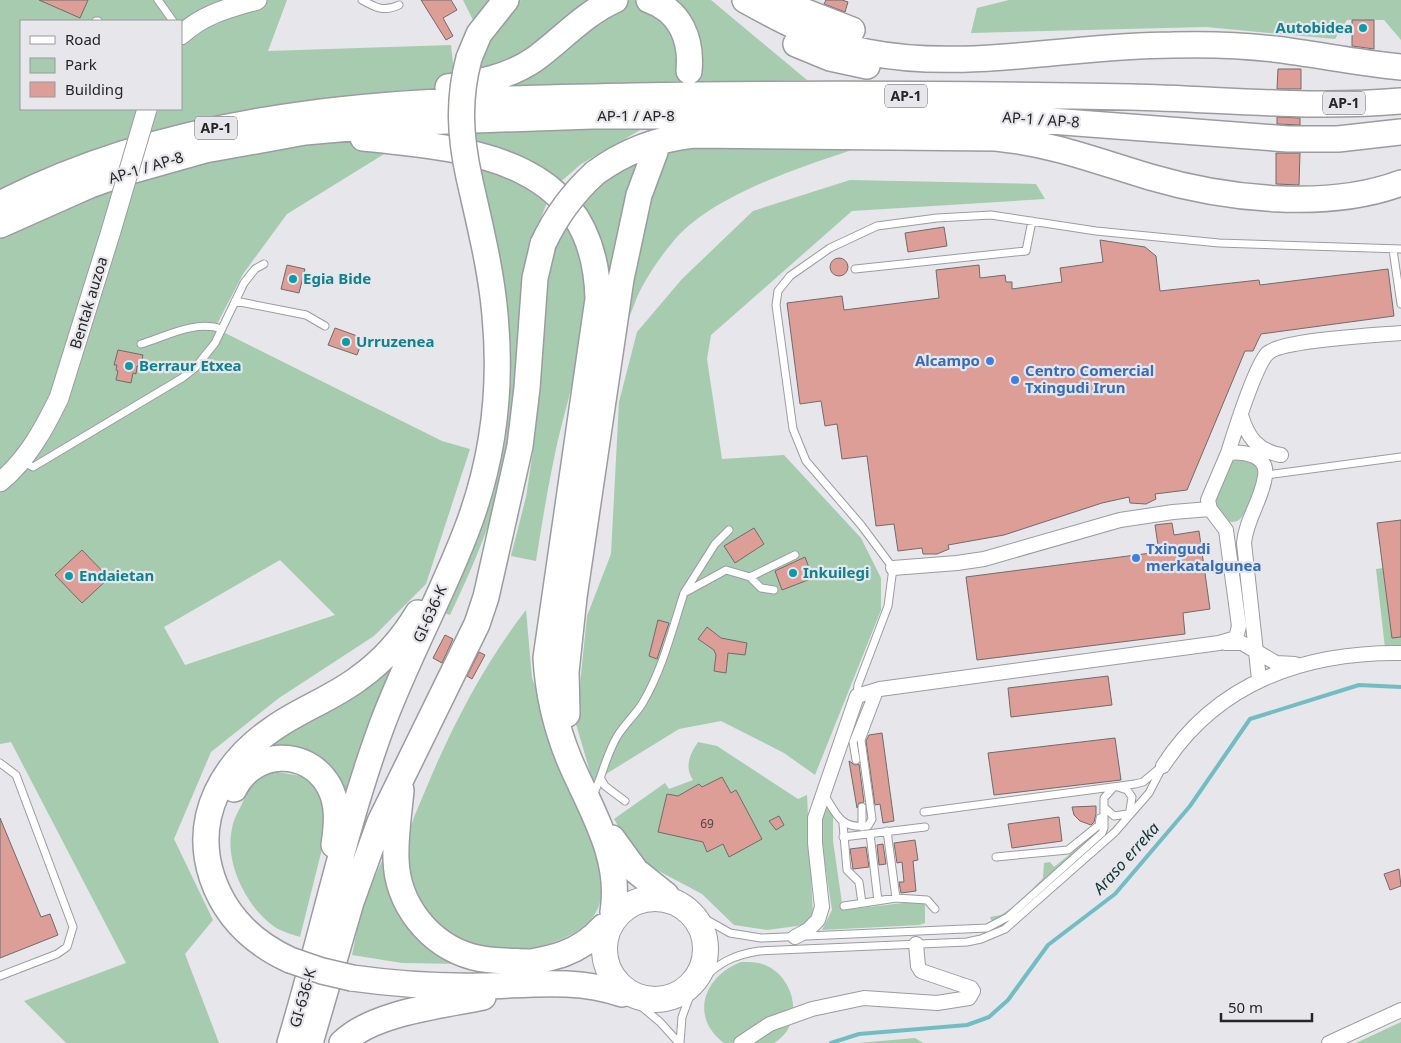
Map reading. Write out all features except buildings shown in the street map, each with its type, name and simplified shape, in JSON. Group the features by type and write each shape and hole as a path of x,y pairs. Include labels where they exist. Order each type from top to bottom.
{"highway":[{"name":"GI-636-K","path":"290,1043 357,802 383,724 467,528 482,482 490,447 498,360 496,314 462,141 460,108 469,58 479,34 506,0"},
{"path":"164,141 218,117 282,104 444,88 496,78 533,61 596,10 615,0"},
{"path":"649,0 664,7 680,23 689,42 691,55 690,71"},
{"path":"732,0 784,38 830,58 872,67 899,67 958,58"},
{"path":"738,0 786,33 834,52 891,62 1131,46 1198,45 1273,49 1401,67"},
{"path":"745,0 791,26 864,51 896,56 958,58"},
{"path":"756,0 868,46 958,58"},
{"path":"775,0 878,40 958,58"},
{"name":"AP-1 / AP-8","path":"0,204 84,168 164,141 240,123 304,113 413,103 524,98 699,94 1124,97 1287,105 1401,101"},
{"name":"AP-1 / AP-8","path":"0,225 52,200 127,172 205,150 305,132 444,120 592,116 939,116 998,117 1288,139 1338,139 1401,132"},
{"path":"305,132 434,145 505,162 532,175 556,194 574,217 588,243 596,271 598,300 546,658 547,677 560,733 611,856 616,884 608,920 577,950 557,958 444,972 322,971 292,955 264,946 242,928 216,889 206,848 206,825 212,801 224,776 254,742 274,727 361,677 381,660 410,627 424,603 460,519 479,452 498,360"},
{"name":"GI-636-K","path":"402,774 425,752 458,698 493,633 500,589 498,543 520,446 527,388 535,278 543,244 559,213 581,185 609,163 641,146 694,135 996,138 1043,144 1151,178 1208,191 1237,195 1295,198 1347,197 1401,183"},
{"path":"655,152 640,195 621,279 568,654 565,706 573,742 597,787 613,840 627,862 645,880 666,895"},
{"name":"GI-636-K","path":"310,1043 364,862 402,774 405,742 428,687 463,616 489,556 498,543"},
{"path":"283,1043 319,914 337,824 336,806 329,786 320,773 308,763 281,757 258,763 246,772 236,784 224,812 221,856 231,888 245,911 267,934 292,955"},
{"path":"402,774 396,864 403,896 416,918 435,938 458,952 485,960 530,962"},
{"path":"350,972 384,982 449,986 585,984 629,998"},
{"path":"342,1043 360,1030 388,1018 547,984"}],"main road":[{"path":"182,33 196,22 212,14 257,0"},
{"name":"Bentak auzoa","path":"0,482 22,460 49,419 62,391 147,110"}],"street":[{"path":"1219,644 1236,638 1239,626 1226,530 1210,509 1208,500 1267,353 1276,348 1322,341 1401,333"},
{"path":"1241,415 1249,437 1254,443 1273,454 1280,455"},
{"path":"1228,453 1240,452 1254,455 1263,464 1266,475 1247,522 1244,543 1258,654 1259,679"},
{"path":"893,568 957,563 984,558 1030,547 1091,527 1145,516 1210,509"},
{"path":"1219,521 1233,526 1247,522"},
{"path":"795,937 808,930 818,920 822,907 815,843 815,818 857,696 876,690 1219,644 1242,643 1276,663 1302,664"},
{"path":"1163,766 1187,733 1206,715 1228,698 1259,679 1302,664 1362,652 1401,653"},
{"path":"666,895 685,903 707,932 710,949 706,972 696,986 683,997 660,1004 629,998 607,978 601,964 599,948 608,920 624,902 637,896 666,895"},
{"path":"652,904 664,905 675,908 696,919 699,958 692,976 678,988 659,994 639,992 628,986 616,973 610,957 610,940 616,924 630,911 652,904"},
{"path":"741,1043 770,1024 812,1009 855,1000 890,999 937,1003 970,998 973,991 971,988 921,971 918,966 916,944"},
{"path":"1329,1043 1401,1010"}],"lane":[{"path":"158,0 171,20"},
{"path":"362,0 378,9 389,10 399,5"},
{"path":"857,696 858,685 888,606 893,568 861,525 806,461 793,429 776,305 778,291 790,276 830,248 876,226 937,218 992,215 1096,231 1219,243 1397,250 1401,304"},
{"path":"855,269 1026,251 1032,221"},
{"path":"22,460 33,467 182,378 207,355 244,283 255,269 264,264"},
{"path":"236,301 306,314 325,326"},
{"path":"141,344 195,327 211,325 222,329"},
{"path":"1266,475 1401,457"},
{"path":"624,801 605,786 597,787 603,766 618,734 641,705 655,679 684,593 714,544 729,530"},
{"path":"750,577 795,554"},
{"path":"684,593 726,570 750,577 761,588 774,590"},
{"path":"856,760 854,742 876,690"},
{"path":"843,824 852,827 868,826 872,819 861,740 876,690"},
{"path":"0,763 16,775 73,927 67,947 57,954 0,976"},
{"path":"924,812 1098,791 1143,782 1163,766"},
{"path":"680,1043 682,1017 696,986 719,963 737,954 759,951 966,942 981,939 1005,930 1123,824 1149,793 1163,766"},
{"path":"696,919 740,936 761,938 987,928 1008,917 1102,833 1106,793 1116,787"},
{"path":"1116,787 1130,793 1133,802 1123,824"},
{"path":"996,857 1068,850 1100,825 1098,791"},
{"path":"823,793 843,824 847,870 858,882 862,903"},
{"path":"1104,807 1114,816 1129,812 1138,806"},
{"path":"862,807 862,827"},
{"path":"843,837 925,826"},
{"path":"887,832 896,898"},
{"path":"870,834 878,901"},
{"path":"844,906 896,898 927,900 935,909"},
{"path":"966,929 966,942"},
{"path":"629,998 660,1022 680,1043"}],"green space":[{"path":"0,0 287,0 268,51 451,45 455,82 389,151 287,214 243,274 215,328 442,441 470,449 426,584 374,636 279,698 211,752 174,839 213,920 185,954 219,1043 66,1043 24,1001 126,963 11,742 0,744","holes":["280,560 335,615 185,665 164,627"]},
{"path":"463,0 492,0 473,20"},
{"path":"521,0 711,0 807,80 474,90 482,51 506,9"},
{"path":"1009,0 1401,0 1401,40 1384,20 1347,20 1335,39 1206,27 971,33 977,8"},
{"path":"642,129 581,164 557,185 477,148 473,131"},
{"path":"670,146 861,147 759,184 710,210 689,226 672,243 660,259 639,292 623,328 652,191"},
{"path":"647,153 608,308 578,207 581,200 619,167"},
{"path":"476,164 514,178 548,200 539,223 528,271 515,404 503,477 493,513 480,548 450,615 442,612 500,451"},
{"path":"850,180 1036,184 1045,199 852,211 711,335 707,359 722,459 784,455 861,538 881,578 881,610 815,775 784,753 721,721 679,729 593,782 576,724 587,616 611,554 619,402 637,332 682,279 753,211"},
{"path":"566,223 578,250 584,277 585,306 577,364 553,463 536,561 511,556 526,497 533,451 539,398 546,282 554,250"},
{"path":"1245,459 1254,464 1258,470 1258,483 1252,499 1241,518 1234,522 1227,521 1219,517 1215,500 1230,464 1235,460"},
{"path":"1383,568 1401,637 1401,649 1385,648 1376,569"},
{"path":"526,610 532,678 604,868 603,885 596,912 575,933 542,946 524,950 490,951 462,944 449,936 427,914 411,888 407,874 405,850 415,816 457,720 482,674"},
{"path":"400,655 346,803 332,773 253,755"},
{"path":"698,742 717,746 798,799 807,795 813,916 804,925 767,930 734,925 702,894 638,860 614,819 665,783 669,789 693,780 690,775 689,761"},
{"path":"271,771 301,776 309,780 320,793 327,829 300,937 278,929 257,911 241,885 235,871 232,856 230,842 236,816 256,779"},
{"path":"827,808 833,812 833,841 843,910 920,901 925,905 925,923 919,925 822,930 832,910 820,832 823,810"},
{"path":"1090,838 1092,839 1044,879 1022,903 992,922 990,917 1001,915 1020,902 1043,878 1044,863 1050,862 1054,867"},
{"path":"386,852 392,893 402,916 418,937 429,947 463,964 402,963 352,955 362,905"},
{"path":"741,962 760,963 768,966 780,975 787,984 791,994 793,1016 783,1036 774,1043 724,1043 713,1033 707,1021 704,1010 710,987 728,968"},
{"path":"1401,1022 1401,1043 1356,1043"},
{"path":"915,1038 923,1043 858,1043"}],"waterway":[{"name":"Araso erreka","path":"831,1043 859,1034 967,1025 989,1017 1008,1000 1048,945 1115,894 1190,806 1250,719 1359,685 1401,687"}],"place":[{"name":"Autobidea","path":"1363,28"},
{"name":"Egia Bide","path":"293,279"},
{"name":"Urruzenea","path":"346,342"},
{"name":"Alcampo","path":"990,361"},
{"name":"Berraur Etxea","path":"129,366"},
{"name":"Centro Comercial Txingudi Irun","path":"1015,380"},
{"name":"Txingudi merkatalgunea","path":"1136,558"},
{"name":"Inkuilegi","path":"793,573"},
{"name":"Endaietan","path":"69,576"}]}
